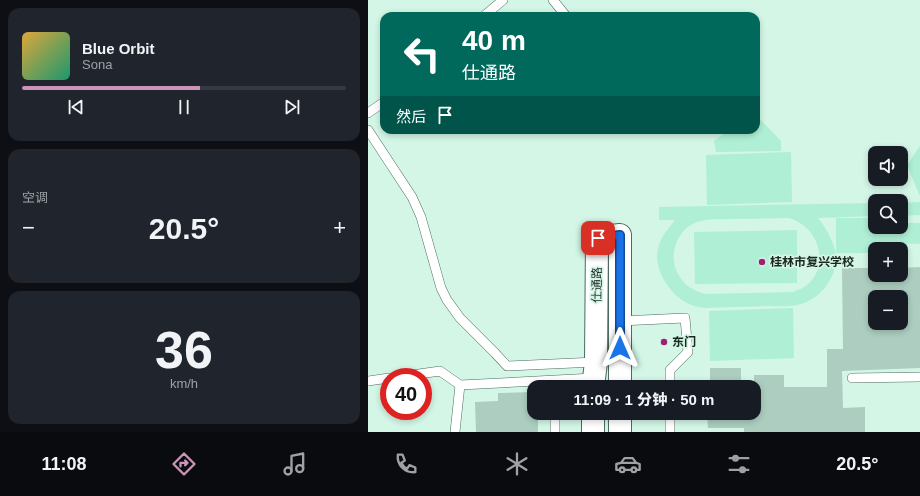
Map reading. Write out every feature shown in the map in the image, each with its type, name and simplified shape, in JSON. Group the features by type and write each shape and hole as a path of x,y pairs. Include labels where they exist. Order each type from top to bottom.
{"street":[{"name":"仕通路","path":"594,375 598,238 620,235 620,380"},
{"path":"593,420 593,432"},
{"path":"620,420 620,432"}],"lane":[{"path":"489,12 503,0"},
{"path":"553,0 563,12"},
{"path":"368,113 380,105"},
{"path":"368,130 412,198 421,217 442,288 447,300 460,318 496,353 507,366 594,375"},
{"path":"620,321 685,318 688,352 670,370 670,380"},
{"path":"432,372 440,371 460,385 527,384"},
{"path":"572,380 594,375"},
{"path":"852,378 920,377"},
{"path":"368,381 380,379"},
{"path":"455,432 460,385"},
{"path":"555,420 555,432"},
{"path":"670,420 670,432"}],"green space":[{"path":"760,119 781,141 781,151 716,152 714,141 723,134 760,134"},
{"path":"920,146 920,196 908,167 908,164"},
{"path":"791,152 792,202 707,205 706,155"},
{"path":"920,202 920,215 908,216 908,203"},
{"path":"868,203 868,216 818,218 828,233 834,246 836,259 835,268 827,285 814,298 797,305 790,306 705,308 687,303 675,294 660,273 657,257 659,245 675,220 659,220 659,207","holes":["789,218 801,224 811,233 817,243 820,255 819,267 814,277 806,286 793,292 705,294 686,285 675,267 675,246 681,234 697,222 710,220"]},
{"path":"836,218 868,218 868,234 908,234 908,223 920,223 920,244 908,244 908,242 868,242 868,253 836,253"},
{"path":"797,230 797,283 695,284 694,232"},
{"path":"793,308 794,358 710,361 709,311"}],"building":[{"path":"920,267 920,368 842,371 843,408 865,407 865,432 744,432 744,428 708,428 707,420 761,420 761,380 754,380 754,375 784,375 784,387 827,387 827,349 843,349 842,268 868,268 868,282 908,282 908,268"},
{"path":"710,368 741,368 741,380 710,380"},
{"path":"527,392 527,420 538,420 538,432 476,432 475,402 498,401 498,393"}],"place":[{"name":"桂林市复兴学校","path":"762,262"},
{"name":"东门","path":"664,342"}],"route":[{"path":"598,238 620,235 620,348"}]}
